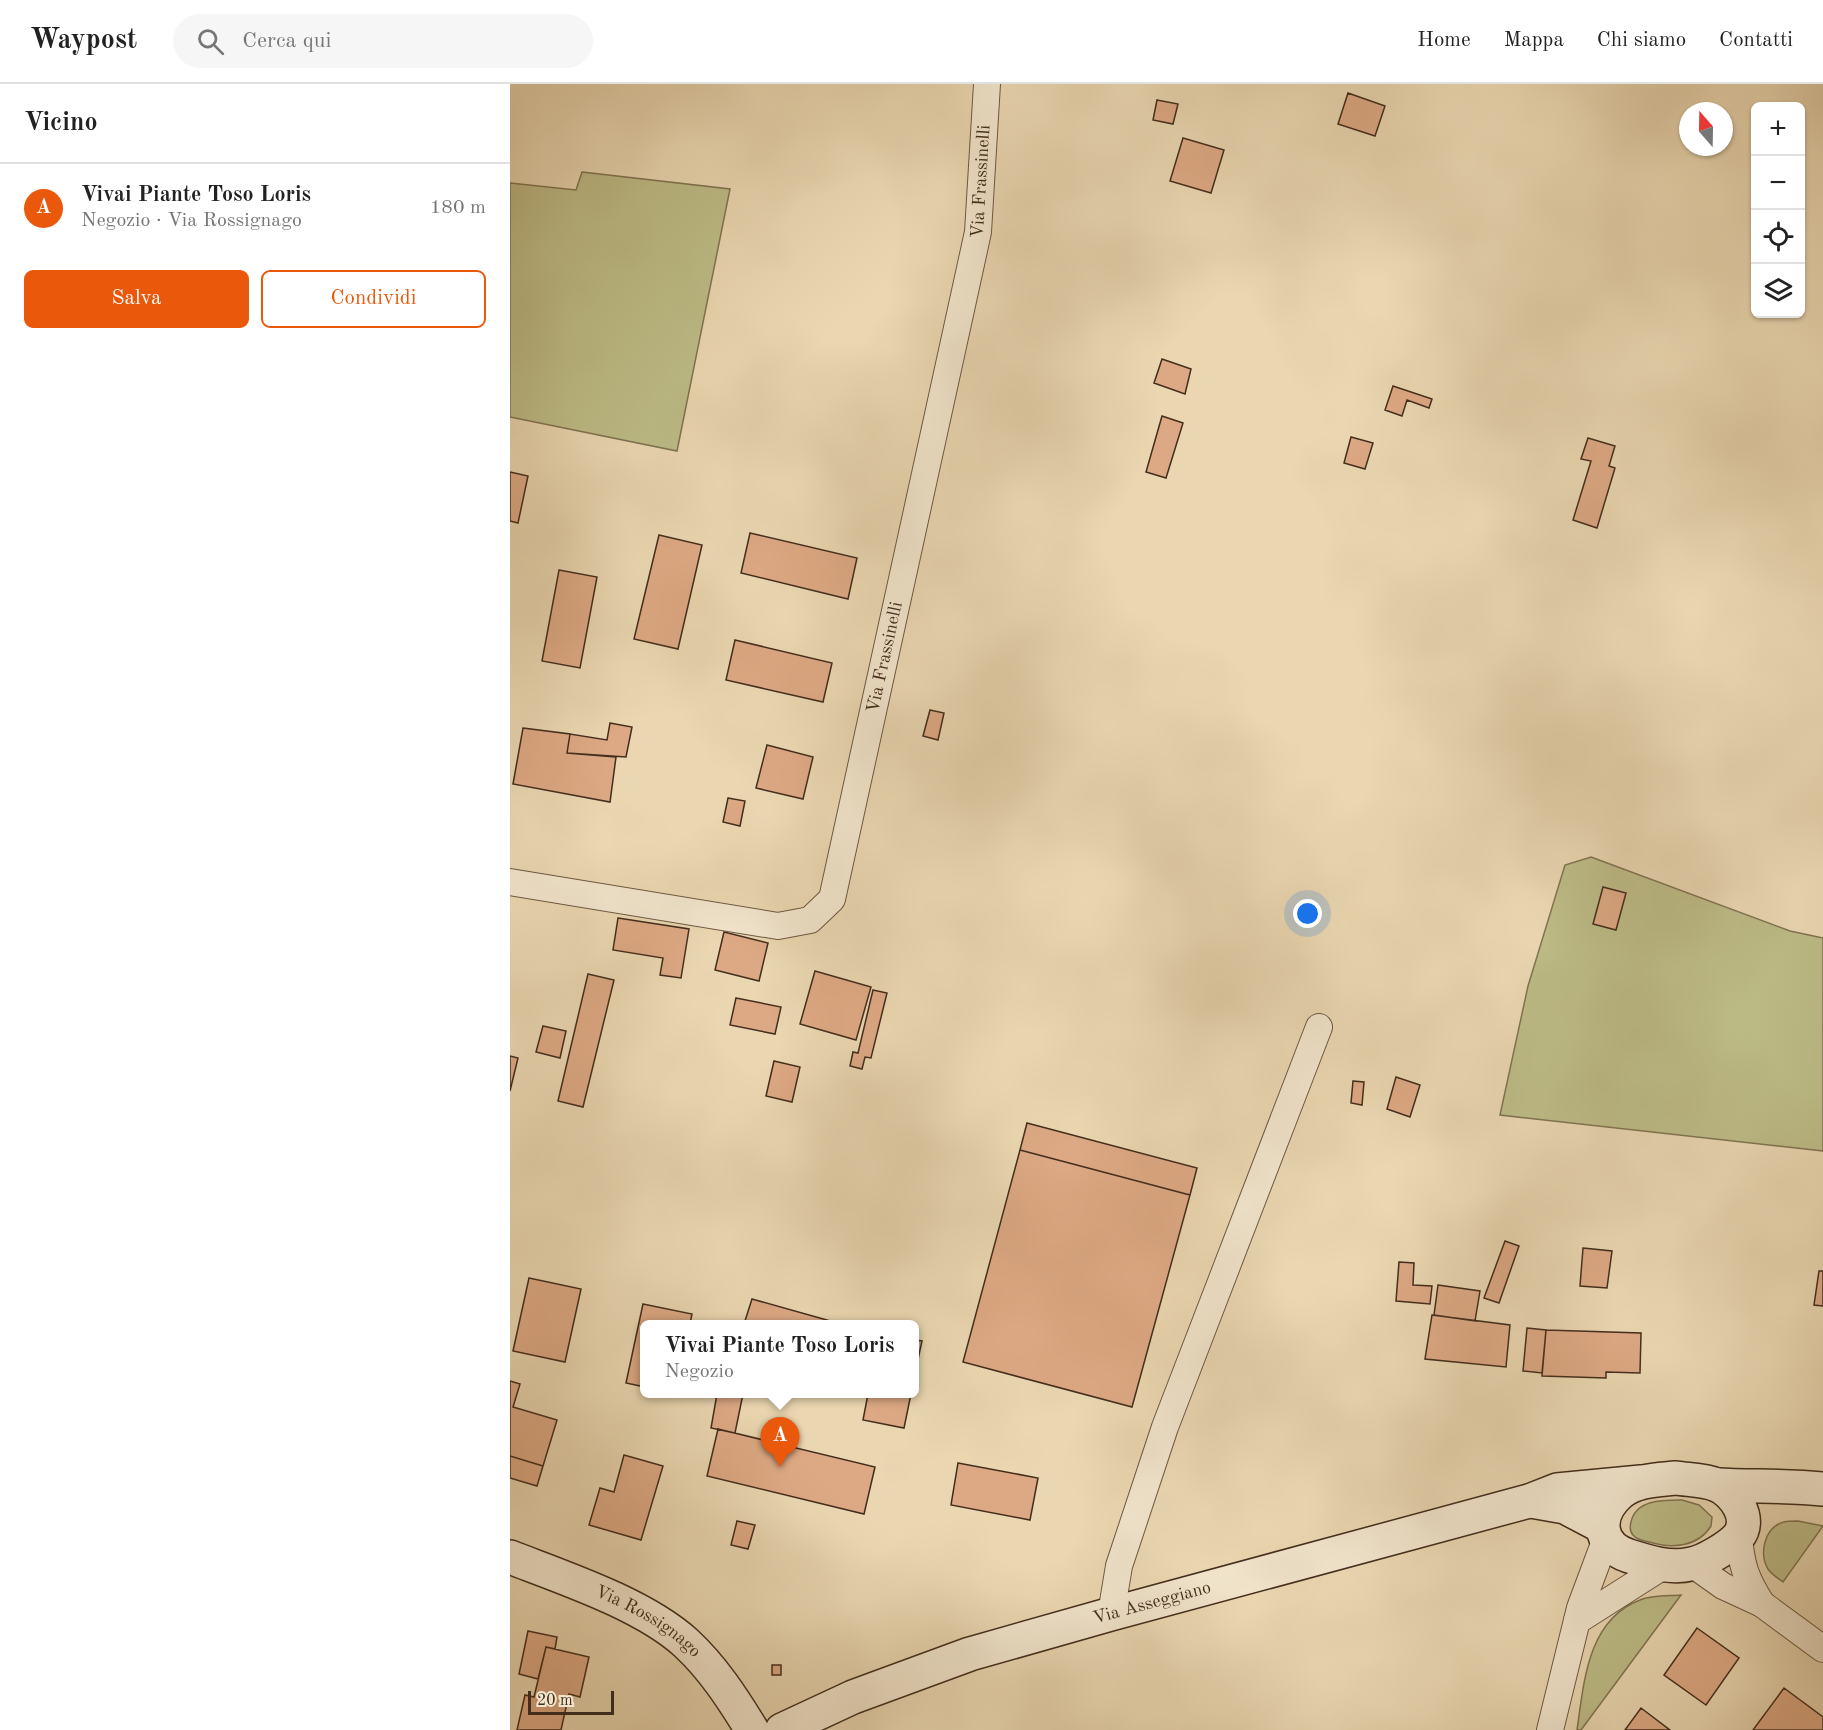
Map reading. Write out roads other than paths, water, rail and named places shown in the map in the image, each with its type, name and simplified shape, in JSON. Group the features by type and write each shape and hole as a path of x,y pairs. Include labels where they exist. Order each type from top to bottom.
{"street":[{"name":"Via Frassinelli","path":"510,882 778,926 810,920 832,899 978,232 987,84"},
{"path":"1111,1614 1119,1566 1164,1426 1319,1027"},
{"name":"Via Asseggiano","path":"782,1730 853,1697 970,1654 1529,1501 1557,1490 1676,1478 1717,1485 1796,1486 1823,1490"},
{"name":"Via Asseggiano","path":"1603,1533 1608,1507 1621,1492 1641,1482"},
{"path":"1717,1485 1738,1502 1742,1511 1741,1562 1748,1582 1762,1604"},
{"name":"Via Asseggiano","path":"1529,1501 1565,1507 1603,1533 1621,1554 1679,1565"},
{"path":"1577,1621 1679,1565 1715,1554 1741,1529 1785,1504 1796,1503 1823,1507"},
{"path":"1550,1730 1577,1621 1603,1533"},
{"name":"Via Rossignago","path":"510,1557 574,1582 653,1619 686,1643 725,1687 752,1730"},
{"path":"1679,1565 1762,1604 1823,1649"}],"place":[{"name":"Vivai Piante Toso Loris","path":"780,1467"}]}
